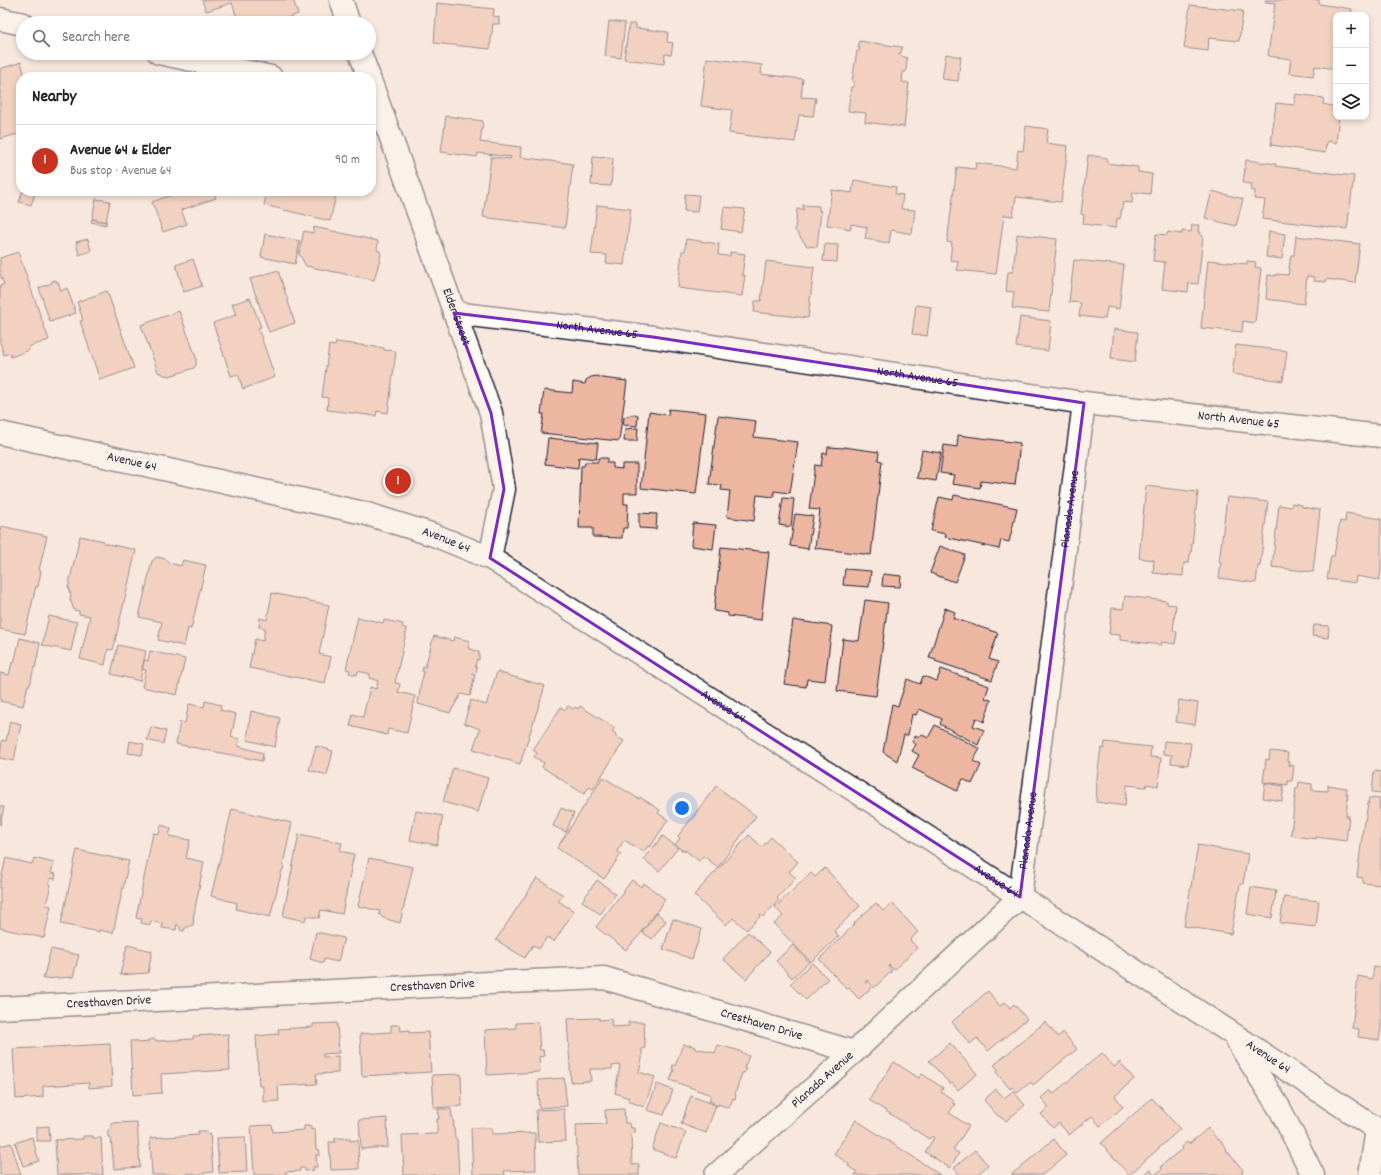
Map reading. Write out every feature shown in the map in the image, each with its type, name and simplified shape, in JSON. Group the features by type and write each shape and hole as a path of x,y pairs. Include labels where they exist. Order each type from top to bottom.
{"street":[{"path":"341,0 347,16"},
{"path":"0,19 16,22"},
{"path":"192,60 248,72"},
{"path":"363,60 367,72"},
{"name":"Elder Street","path":"376,102 491,413 504,489 490,558"},
{"name":"North Avenue 65","path":"454,312 652,337 1084,403 1381,436"},
{"name":"Planada Avenue","path":"716,1175 854,1052 1020,897 1084,403"},
{"name":"Avenue 64","path":"0,433 364,512 434,535 490,558 1233,1034 1379,1131"},
{"name":"Cresthaven Drive","path":"0,1008 604,978 854,1052"},
{"path":"1233,1034 1280,1109 1313,1175"},
{"path":"1370,1175 1379,1131"}],"highlighted area":[{"path":"454,313 653,337 1084,403 1020,897 490,558 504,489 491,413"}],"building":[{"path":"202,0 293,0 298,14 292,16 236,16 232,3 206,11"},
{"path":"1265,0 1319,0 1319,4 1352,9 1352,12 1333,12 1333,69 1315,66 1313,76 1289,73 1291,59 1268,56 1275,3 1265,2"},
{"path":"437,3 494,9 493,16 499,17 499,24 493,24 490,49 434,43"},
{"path":"1190,5 1243,11 1239,41 1209,38 1208,51 1184,48"},
{"path":"609,21 625,23 621,58 605,56"},
{"path":"629,24 636,24 636,28 668,32 667,42 673,43 671,55 665,54 664,64 624,59"},
{"path":"859,41 902,47 899,55 907,58 906,72 903,72 902,82 909,83 904,127 865,122 866,113 848,111 851,87 854,87 854,82 852,81 857,51 859,51 860,48 858,48"},
{"path":"946,54 961,57 958,81 942,79"},
{"path":"707,58 762,65 761,74 803,79 801,97 816,98 813,116 799,115 795,142 729,133 732,110 701,106"},
{"path":"21,62 24,72 16,72 16,134 0,139 0,69"},
{"path":"1296,94 1324,98 1323,104 1333,106 1333,120 1339,120 1336,143 1327,141 1325,153 1271,145 1276,103 1294,105"},
{"path":"446,116 483,121 480,142 521,147 520,157 573,164 565,228 483,217 491,157 510,159 511,157 478,153 477,157 441,152"},
{"path":"1026,126 1048,129 1046,143 1068,146 1061,202 1016,197 1013,216 1004,215 996,274 957,270 958,261 950,260 952,243 947,242 957,167 975,169 976,163 1016,168 1018,150 1023,151"},
{"path":"1088,155 1107,158 1107,163 1138,167 1138,172 1152,174 1150,194 1133,192 1132,203 1123,202 1120,219 1117,218 1116,228 1083,224 1084,215 1081,214"},
{"path":"593,157 613,158 611,186 591,185"},
{"path":"1246,160 1276,164 1275,166 1354,176 1347,229 1262,219 1265,200 1254,199 1255,191 1251,190 1252,184 1243,183"},
{"path":"854,180 896,187 895,194 903,195 901,209 915,210 912,234 891,230 889,243 865,239 867,227 851,224 851,229 827,225 832,190 852,193"},
{"path":"1212,191 1243,199 1236,226 1205,218"},
{"path":"685,194 699,195 697,212 684,211"},
{"path":"21,196 34,196 31,205 19,202"},
{"path":"169,196 215,196 216,198 181,210 187,224 163,232 152,202"},
{"path":"266,196 336,196 330,221 264,205"},
{"path":"96,199 110,201 106,222 92,219"},
{"path":"597,205 631,209 624,265 606,263 607,255 591,254"},
{"path":"803,205 819,206 819,211 821,211 817,247 807,246 795,230 797,209 803,210"},
{"path":"724,207 745,209 741,232 721,229"},
{"path":"92,219 106,222 106,225 91,222"},
{"path":"1192,225 1199,225 1198,232 1201,232 1200,235 1203,236 1198,284 1189,283 1188,292 1162,289 1165,262 1153,261 1156,234 1167,235 1168,232 1182,234 1182,231 1191,232"},
{"path":"314,227 378,241 377,250 380,251 381,255 374,280 306,266 299,254 304,231 313,233"},
{"path":"1269,231 1285,234 1282,259 1266,257"},
{"path":"265,234 300,241 295,264 261,257"},
{"path":"1017,234 1057,239 1049,312 1012,308 1014,292 1006,291 1008,272 1013,272"},
{"path":"1296,236 1360,244 1355,283 1326,279 1326,282 1314,281 1314,277 1307,276 1304,304 1266,299 1268,275 1288,275 1291,255 1294,255"},
{"path":"88,239 91,251 79,255 76,242"},
{"path":"686,239 719,244 718,255 730,256 730,252 745,254 742,275 745,275 742,296 678,288 682,251 685,251"},
{"path":"825,244 838,245 837,262 823,261"},
{"path":"18,252 49,340 28,347 29,350 11,357 10,353 4,355 0,342 0,286 4,284 0,274 0,258"},
{"path":"193,259 202,286 184,292 176,265"},
{"path":"1074,260 1124,265 1119,309 1107,307 1105,319 1079,316 1081,303 1069,302"},
{"path":"1208,260 1247,264 1247,261 1256,262 1255,267 1261,268 1255,323 1243,321 1242,332 1201,328"},
{"path":"766,261 814,267 808,318 754,312 755,301 761,301"},
{"path":"278,270 295,323 269,332 250,279"},
{"path":"56,280 61,291 67,288 76,313 50,322 39,288"},
{"path":"107,291 134,368 100,380 80,321 83,320 77,302"},
{"path":"250,298 261,327 258,328 275,377 243,389 238,374 231,376 213,323 236,315 232,304"},
{"path":"916,305 931,307 927,336 912,334"},
{"path":"179,311 196,357 196,365 194,368 170,376 158,372 141,325"},
{"path":"1020,317 1051,321 1048,351 1016,347"},
{"path":"1114,329 1138,332 1135,362 1111,359"},
{"path":"336,342 396,351 388,413 377,411 376,416 327,410 328,398 322,397 329,345 335,346"},
{"path":"1236,345 1287,351 1283,381 1232,374"},
{"path":"597,376 627,381 619,441 541,433 544,414 541,414 544,390 572,393 573,382 585,384 586,380"},
{"path":"669,409 706,413 696,494 641,488 649,412 668,415"},
{"path":"634,414 638,415 637,426 623,425 624,417"},
{"path":"718,416 756,421 754,437 798,442 790,493 774,491 774,497 757,495 754,521 727,517 730,491 721,490 722,485 709,484"},
{"path":"638,428 637,441 624,441 625,429"},
{"path":"958,435 1020,443 1015,485 981,481 980,488 952,484 954,475 940,473 944,445 957,447"},
{"path":"548,438 598,443 596,459 579,457 578,468 545,464"},
{"path":"828,447 844,447 879,452 878,460 882,461 871,555 815,548 820,510 809,509 815,465 821,466 823,453 827,454"},
{"path":"922,450 941,453 936,481 917,478"},
{"path":"598,458 607,458 607,463 613,463 613,468 622,469 622,464 637,464 637,493 624,493 624,504 628,504 627,528 623,528 622,538 593,537 593,528 579,528 581,466 584,466 585,462 598,462"},
{"path":"1146,486 1198,492 1191,554 1189,563 1184,563 1183,576 1153,573 1154,560 1139,558"},
{"path":"954,495 1017,508 1009,542 1001,540 999,549 945,537 946,534 931,531 939,497 953,500"},
{"path":"1227,497 1268,502 1260,566 1258,566 1256,583 1219,578 1221,563 1219,563"},
{"path":"783,498 794,499 791,527 779,525"},
{"path":"1292,503 1302,505 1302,507 1320,510 1313,572 1272,567 1279,505 1291,507"},
{"path":"639,513 657,514 656,529 639,528"},
{"path":"1346,513 1381,519 1381,571 1379,580 1356,576 1355,583 1327,579 1331,556 1334,556 1340,521 1345,522"},
{"path":"795,514 813,516 808,549 790,546"},
{"path":"693,523 716,525 713,549 691,546"},
{"path":"1,526 47,536 39,570 41,571 38,587 36,586 25,634 0,629"},
{"path":"80,536 104,541 103,543 136,550 113,650 108,649 105,665 80,659 90,616 79,614 79,611 74,610 70,599 70,588 68,588"},
{"path":"940,546 965,555 955,582 930,573"},
{"path":"721,547 769,552 761,620 728,616 728,613 714,611"},
{"path":"157,557 166,559 169,563 181,566 183,560 206,565 191,629 188,628 184,646 158,640 162,622 139,617 152,561"},
{"path":"845,569 871,571 869,587 843,585"},
{"path":"883,574 901,576 900,587 882,586"},
{"path":"272,593 329,605 319,654 331,657 325,683 249,668 255,639 263,641 265,628 259,627 260,618 267,620"},
{"path":"1125,596 1167,601 1167,604 1176,605 1173,631 1177,632 1175,644 1162,642 1161,645 1120,640 1120,635 1109,634 1112,608 1123,609"},
{"path":"865,600 888,603 876,696 837,691 843,639 859,641"},
{"path":"945,608 955,612 953,618 998,633 989,659 998,662 992,680 929,658"},
{"path":"49,616 77,622 71,651 42,645"},
{"path":"358,617 383,623 384,620 403,624 402,627 407,629 395,683 400,684 398,692 415,696 407,733 388,729 387,735 350,726 353,714 363,717 370,687 376,689 378,681 369,678 370,674 358,671 357,675 349,673 350,670 346,669"},
{"path":"793,620 832,626 825,681 807,679 806,687 784,684"},
{"path":"1314,625 1329,626 1328,638 1312,636"},
{"path":"434,636 453,641 454,637 470,641 468,648 479,652 479,660 477,659 475,667 477,668 476,673 473,672 472,674 475,675 470,696 461,694 450,713 418,704 424,672 422,671 423,666 425,667"},
{"path":"20,638 40,643 35,668 34,667 30,685 28,685 23,706 0,701 0,673 9,675 12,662 14,663"},
{"path":"118,645 146,651 140,681 111,674"},
{"path":"150,651 185,659 177,695 142,687 146,670 142,669 144,660 148,661"},
{"path":"941,669 989,686 985,698 991,700 984,722 976,718 973,726 984,730 978,745 940,724 942,719 919,709 916,715 912,714 908,735 904,735 897,761 883,752 892,704 898,706 907,679 920,684 923,676 937,681"},
{"path":"497,672 545,686 520,764 473,749 480,729 464,723 471,700 486,705"},
{"path":"1179,700 1198,703 1195,725 1176,722"},
{"path":"205,701 221,705 220,710 236,714 231,737 240,739 238,746 263,753 262,761 176,744 180,722 185,723 189,704 204,707"},
{"path":"568,706 573,709 575,707 578,709 580,706 615,728 612,731 616,734 615,736 624,741 593,789 589,787 584,794 542,767 544,763 534,757 537,753 533,750 561,707 565,710"},
{"path":"251,711 280,718 275,747 247,740"},
{"path":"10,721 21,724 14,761 0,758 2,740 6,741"},
{"path":"935,725 980,749 973,761 981,765 972,784 963,779 957,791 912,768 919,755 912,751 916,744 912,742 916,735 919,737 921,734 928,738"},
{"path":"151,727 166,731 163,744 147,740"},
{"path":"130,741 144,744 142,755 128,753"},
{"path":"1164,741 1191,743 1188,765 1171,763 1172,755 1163,754"},
{"path":"1105,742 1151,747 1150,757 1161,758 1158,786 1147,784 1146,787 1127,785 1125,806 1096,802 1096,785 1101,748 1104,749"},
{"path":"316,746 333,751 327,775 309,770"},
{"path":"1270,751 1288,753 1287,761 1289,762 1289,765 1294,766 1292,781 1288,781 1288,785 1263,782 1266,759 1269,760"},
{"path":"453,768 488,778 478,812 443,802"},
{"path":"1374,771 1381,772 1381,793 1372,792"},
{"path":"603,777 639,799 640,797 660,810 658,813 668,820 650,847 648,846 644,852 624,840 617,851 621,854 604,879 557,848"},
{"path":"1299,782 1312,784 1312,790 1328,791 1328,785 1347,788 1346,794 1348,794 1346,816 1349,816 1346,841 1316,837 1316,839 1294,836 1291,834 1296,788 1298,788"},
{"path":"1265,783 1284,786 1282,801 1263,798"},
{"path":"716,786 756,816 718,867 703,856 699,861 685,850 685,852 675,845 680,838 678,836"},
{"path":"1369,798 1380,799 1381,885 1363,883 1363,878 1357,877 1364,821"},
{"path":"0,806 4,807 0,825"},
{"path":"561,808 574,813 566,832 553,826"},
{"path":"232,809 292,823 283,870 270,917 236,909 237,903 211,896"},
{"path":"416,811 443,816 437,845 410,840"},
{"path":"161,825 171,828 169,836 190,840 186,858 204,862 193,925 185,928 184,931 180,930 180,927 177,924 176,930 162,928 163,924 151,921 150,925 141,923 142,919 136,918 153,833 159,834"},
{"path":"299,834 342,843 340,851 354,854 342,914 321,910 319,918 306,916 305,921 283,916"},
{"path":"749,835 762,847 771,837 798,862 789,872 796,878 777,898 779,900 763,917 761,915 747,930 733,918 726,925 694,895"},
{"path":"663,836 678,848 659,871 643,859"},
{"path":"1198,845 1248,854 1243,884 1240,884 1231,934 1184,926"},
{"path":"77,850 129,861 113,933 99,930 99,932 61,924"},
{"path":"6,858 32,864 34,858 54,863 51,873 56,874 55,879 50,878 49,884 51,885 46,905 51,906 44,938 0,928 0,884"},
{"path":"369,858 413,867 400,923 383,918 379,914 380,911 358,906"},
{"path":"825,868 860,906 834,931 839,936 811,962 774,924 783,916 775,907 811,873 815,877"},
{"path":"537,878 563,895 558,901 574,911 554,942 547,937 539,949 533,945 525,958 496,940"},
{"path":"597,880 616,894 600,914 582,901"},
{"path":"632,880 641,887 644,883 665,899 657,913 653,915 654,916 651,920 650,919 647,923 648,924 643,930 642,929 643,931 626,950 596,927"},
{"path":"1251,887 1276,891 1272,918 1247,914"},
{"path":"1284,897 1319,901 1316,927 1280,923"},
{"path":"876,903 883,911 892,903 918,932 910,940 917,948 894,970 889,965 888,966 892,971 874,988 867,980 865,982 871,988 859,999 849,988 847,989 819,959"},
{"path":"657,913 666,921 652,939 642,932"},
{"path":"673,919 702,929 692,959 663,949"},
{"path":"316,932 344,938 338,962 324,959 323,963 310,959"},
{"path":"748,932 770,952 746,979 723,959"},
{"path":"127,945 152,951 148,973 120,975"},
{"path":"793,945 809,962 792,978 776,961"},
{"path":"51,949 79,955 73,977 43,979"},
{"path":"812,963 828,979 806,1000 790,984"},
{"path":"1374,967 1381,968 1381,1027 1379,1040 1358,1037 1359,1029 1352,1028 1358,976 1372,979"},
{"path":"988,991 1000,1006 1005,1002 1010,1008 1014,1004 1027,1019 988,1051 977,1038 970,1044 952,1022"},
{"path":"599,1018 599,1020 611,1019 612,1027 629,1026 628,1022 644,1022 645,1048 642,1049 642,1059 639,1072 655,1077 644,1107 628,1101 629,1098 615,1093 620,1065 612,1066 612,1069 590,1069 591,1081 571,1082 567,1019"},
{"path":"538,1022 540,1050 543,1050 544,1056 539,1057 540,1072 487,1075 485,1030 516,1028 516,1023"},
{"path":"1045,1022 1058,1037 1063,1032 1077,1049 1033,1085 1031,1082 1017,1093 1012,1087 1010,1089 996,1072 999,1070 994,1065"},
{"path":"337,1023 339,1053 323,1054 323,1057 338,1056 338,1073 316,1074 317,1084 278,1086 279,1101 263,1102 263,1086 259,1086 256,1036 279,1034 278,1029 313,1027 313,1024"},
{"path":"391,1025 400,1025 401,1031 409,1030 409,1033 428,1032 431,1072 362,1076 360,1034 391,1032"},
{"path":"228,1034 230,1070 161,1074 162,1093 133,1095 130,1041 137,1041 138,1043 148,1042 148,1040 155,1039 156,1041 193,1039 193,1036"},
{"path":"950,1043 977,1074 958,1090 952,1083 950,1084 929,1061"},
{"path":"110,1044 112,1086 89,1088 89,1083 43,1086 43,1097 16,1099 13,1049"},
{"path":"683,1044 715,1053 718,1045 737,1050 749,1056 744,1068 746,1069 744,1073 742,1073 735,1094 735,1099 733,1098 729,1108 718,1104 718,1106 713,1104 713,1102 709,1101 711,1095 670,1080 674,1070 672,1069 673,1065 675,1066"},
{"path":"1102,1053 1114,1067 1120,1062 1134,1079 1115,1096 1123,1107 1100,1126 1092,1116 1069,1135 1059,1123 1053,1128 1041,1114 1049,1107 1041,1098 1050,1090 1053,1094"},
{"path":"894,1062 919,1078 922,1074 943,1088 941,1092 954,1100 952,1103 955,1104 949,1113 969,1126 953,1150 959,1153 950,1168 925,1152 934,1138 932,1136 929,1139 869,1100"},
{"path":"461,1074 462,1106 434,1108 432,1075"},
{"path":"564,1078 567,1106 539,1108 538,1080"},
{"path":"657,1084 673,1090 664,1115 647,1110"},
{"path":"996,1089 1004,1098 1013,1091 1025,1105 1006,1121 996,1114 984,1100"},
{"path":"691,1096 716,1105 706,1133 681,1124"},
{"path":"1152,1098 1180,1129 1129,1175 1101,1143"},
{"path":"438,1109 451,1109 455,1139 457,1139 459,1175 404,1175 402,1135 437,1134 437,1119 439,1119"},
{"path":"564,1109 566,1141 538,1142 536,1110"},
{"path":"624,1109 625,1123 630,1123 631,1128 635,1128 635,1133 631,1134 632,1165 639,1164 639,1175 578,1175 576,1125 606,1124 605,1110"},
{"path":"387,1118 388,1147 361,1149 359,1120"},
{"path":"856,1120 940,1175 855,1175 857,1172 848,1166 849,1164 834,1154"},
{"path":"137,1122 140,1167 114,1169 111,1137 108,1137 108,1130 111,1130 111,1123"},
{"path":"661,1123 686,1132 676,1158 652,1149"},
{"path":"272,1125 273,1132 304,1130 304,1126 311,1126 311,1130 315,1129 316,1149 319,1149 320,1155 316,1155 317,1167 313,1167 314,1170 305,1171 305,1168 300,1168 300,1171 285,1172 286,1175 254,1175 251,1126"},
{"path":"49,1126 50,1141 37,1141 37,1127"},
{"path":"471,1128 492,1128 492,1134 535,1133 536,1170 504,1171 505,1175 473,1175"},
{"path":"1208,1128 1218,1140 1219,1139 1243,1170 1243,1173 1240,1175 1155,1175 1162,1169 1161,1166 1182,1149 1181,1147 1187,1142 1189,1144"},
{"path":"198,1131 207,1131 208,1135 210,1134 213,1172 204,1173 202,1175 196,1175 194,1173 186,1175 152,1175 150,1138 198,1135"},
{"path":"83,1136 101,1138 103,1175 57,1175 55,1140 83,1139"},
{"path":"32,1137 39,1161 23,1166 15,1143"},
{"path":"245,1137 247,1172 219,1173 217,1138"},
{"path":"335,1138 350,1138 350,1141 358,1140 359,1169 331,1170 329,1142 335,1142"},
{"path":"1054,1139 1066,1155 1042,1175 1011,1175"},
{"path":"11,1143 21,1175 0,1175 0,1146"},
{"path":"975,1150 988,1165 977,1175 960,1175 954,1168"},
{"path":"1150,1169 1155,1175 1143,1175"}],"place":[{"name":"Avenue 64 & Elder","path":"398,481"}]}
